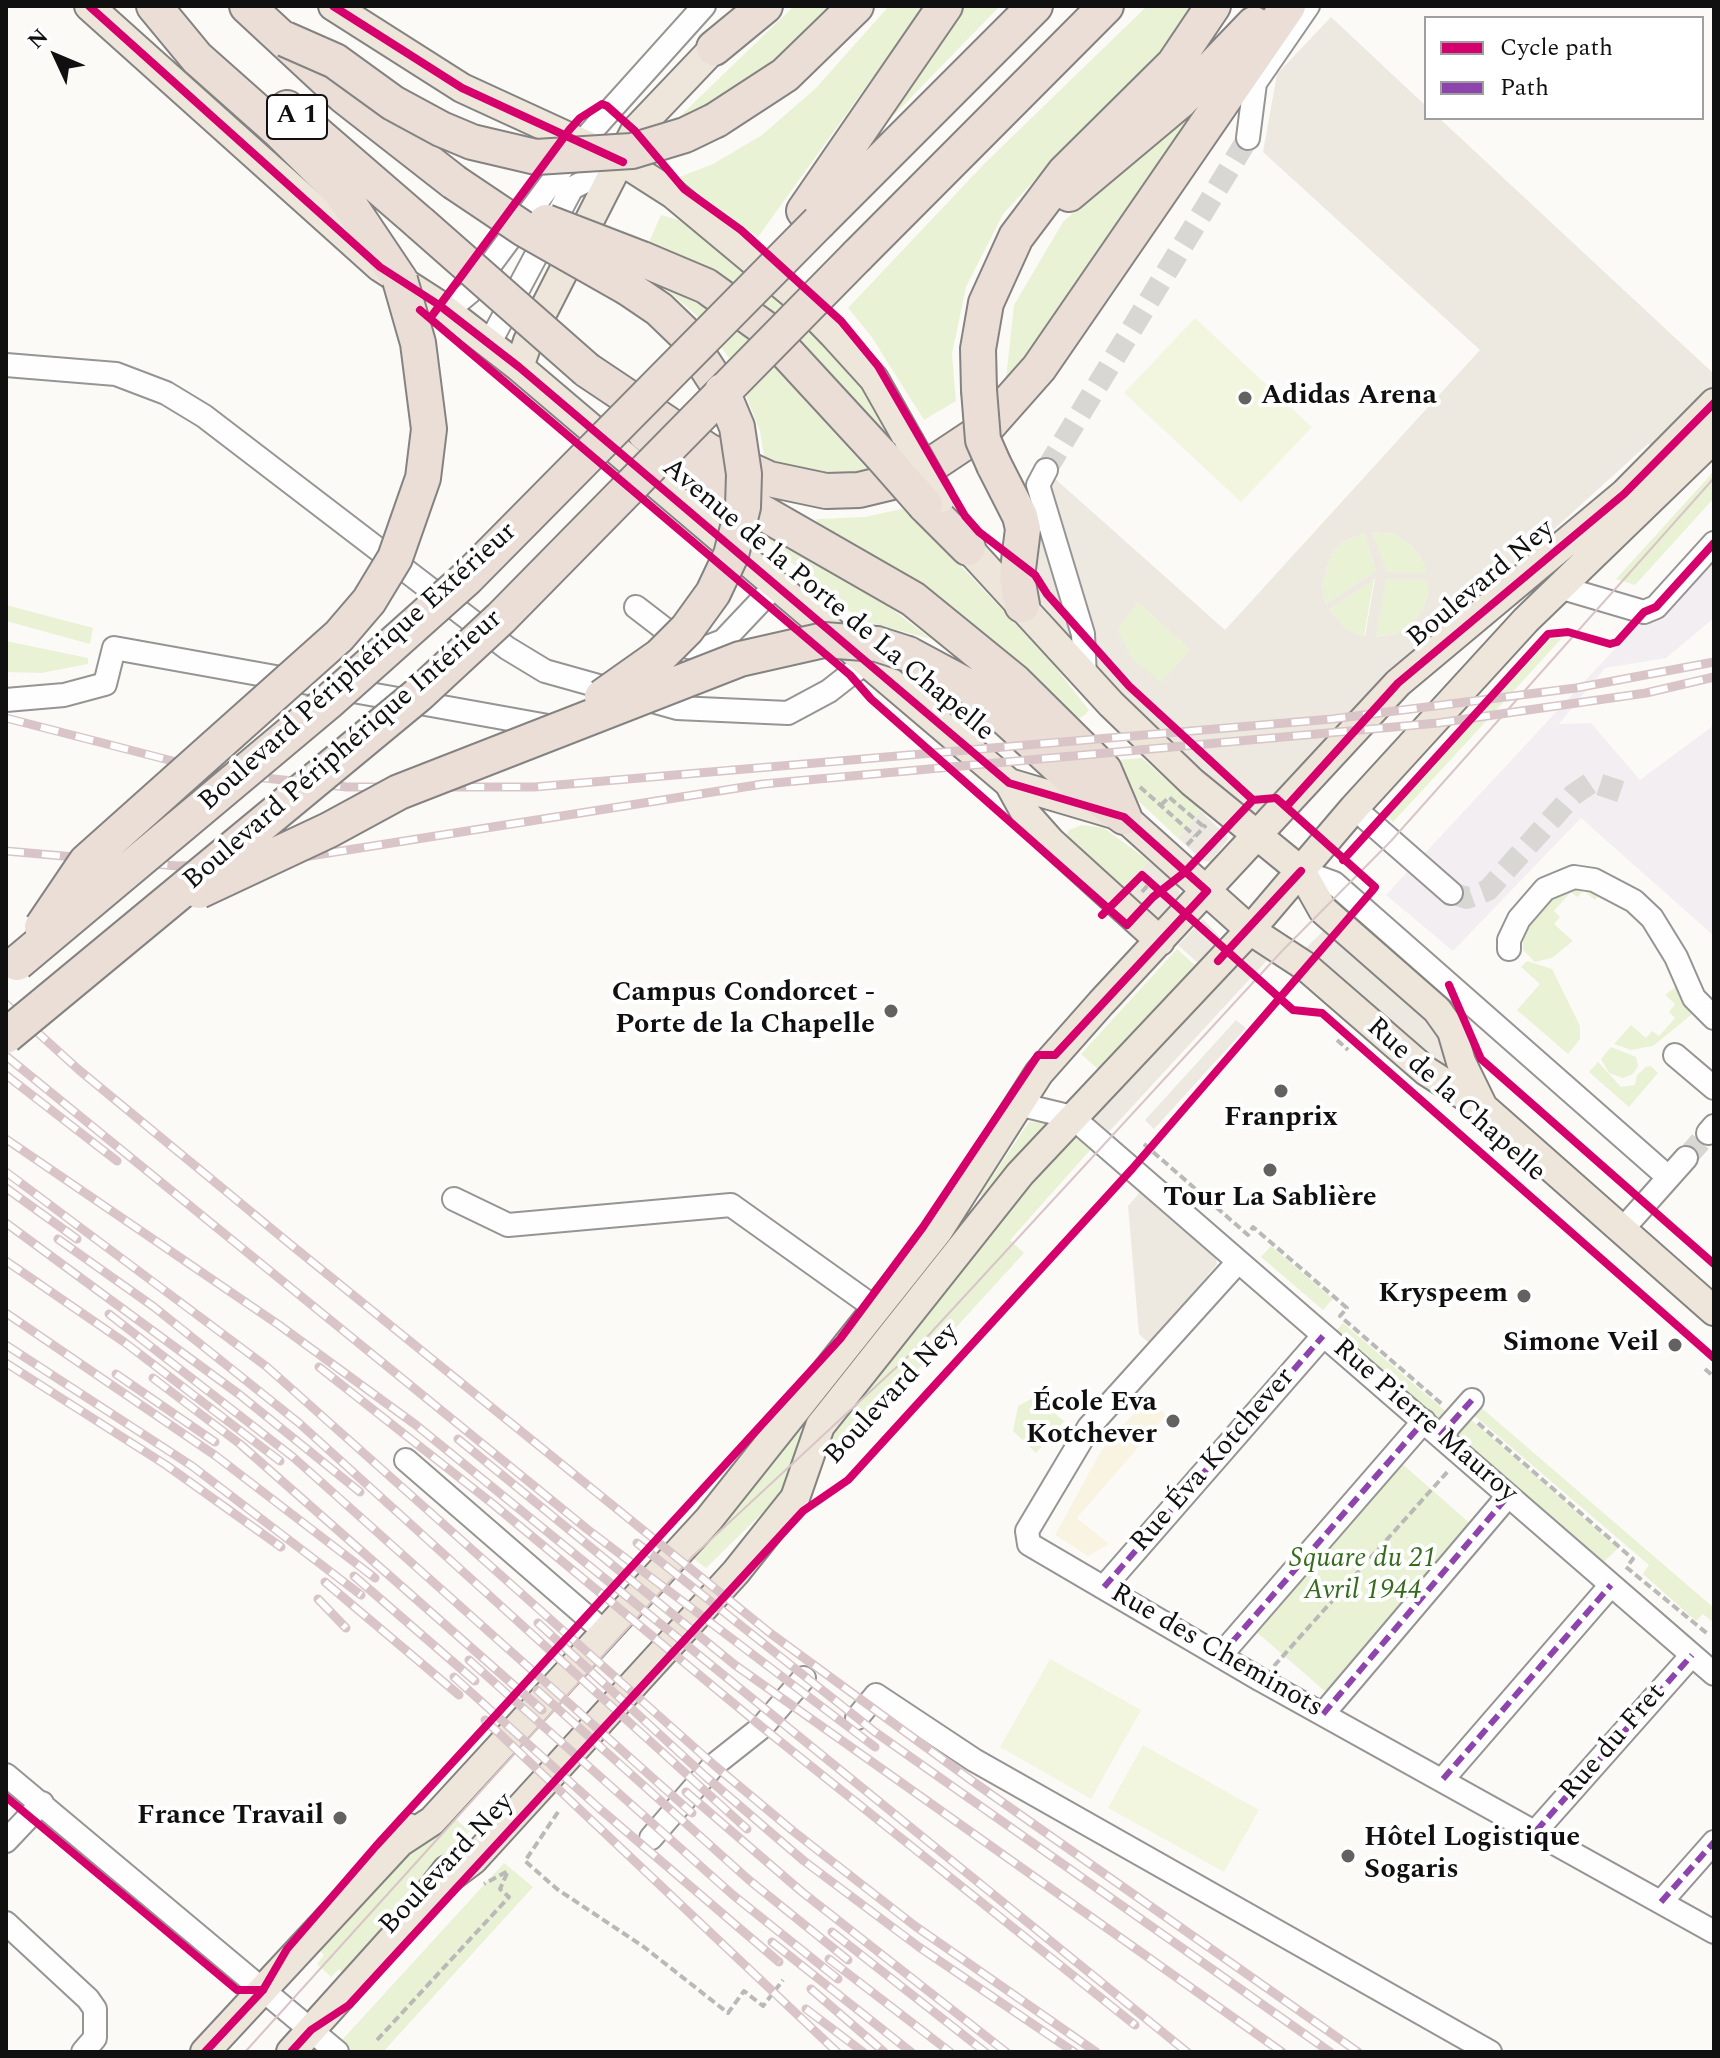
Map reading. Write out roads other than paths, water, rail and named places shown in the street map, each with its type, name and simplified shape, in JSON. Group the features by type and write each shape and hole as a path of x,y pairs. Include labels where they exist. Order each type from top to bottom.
{"highway":[{"name":"A 1","path":"247,6 344,96 454,182 585,238 635,273"},
{"path":"714,48 765,6"},
{"path":"285,39 335,61 393,103 441,129 472,142 536,157 632,151 685,135 716,120 785,75 856,6"},
{"path":"812,216 945,6"},
{"name":"Boulevard Périphérique Extérieur","path":"11,968 327,703 467,578 741,301 812,216 1035,6"},
{"name":"Boulevard Périphérique Intérieur","path":"6,1036 418,695 501,618 1106,6"},
{"path":"1022,605 1017,577 1023,529 1020,516 983,440 978,349 986,303 1016,237 1065,172 1174,64 1213,6"},
{"path":"1016,237 1180,101 1269,6"},
{"path":"587,370 708,451 769,479 837,491 859,490 913,477 985,429 1039,368 1288,6"},
{"name":"A 1","path":"161,13 209,41 587,370"},
{"path":"11,968 86,862 339,636 369,601 395,558 423,478 429,429 425,387 418,343 400,280 341,192 277,129 197,58 161,13"},
{"path":"635,273 706,286 763,327 895,448 968,548"},
{"path":"559,727 660,656 697,617 719,582 736,539 744,488 742,445 722,391 685,334 659,309 635,273"},
{"path":"587,370 645,433 704,479 913,599 1015,682 1104,770 1124,817"},
{"path":"158,909 329,830 399,792 559,727 740,659 801,643 859,641 891,648 928,662 982,695 1072,779 1124,817"}],"main road":[{"name":"Avenue de la Porte de La Chapelle","path":"89,6 380,267 435,303 505,356 1009,783 1026,814 1050,841 1129,897 1160,941"},
{"path":"333,6 462,88 623,162 723,233 799,299 874,379 895,448"},
{"path":"505,356 528,341 623,162 635,131 714,48"},
{"name":"Boulevard Ney","path":"400,1842 432,1821 709,1519 938,1231 1018,1104 1055,1055 1398,683 1624,494 1714,403"},
{"name":"Boulevard Ney","path":"291,2052 437,1887 460,1849 723,1562 768,1530 787,1510 800,1489 810,1449 820,1426 980,1222 1072,1117 1250,930 1354,808 1559,587 1643,510 1714,438"},
{"path":"968,548 1085,677 1192,782 1301,871"},
{"name":"Avenue de la Porte de La Chapelle","path":"1009,783 1124,817 1186,859 1207,891"},
{"name":"Rue de la Chapelle","path":"1301,871 1323,910 1446,1021 1484,1108"},
{"name":"Rue de la Chapelle","path":"1207,891 1250,930 1305,966 1426,1071 1484,1108 1714,1311"},
{"name":"Boulevard Ney","path":"205,2052 400,1842 420,1811 593,1622 716,1489 791,1417"}],"street":[{"path":"435,303 470,292 571,139 704,6"},
{"path":"714,48 748,6"},
{"path":"1248,138 1255,83 1308,6"},
{"path":"6,365 116,374 166,393 204,416 527,663 677,708 788,713 829,691 866,662"},
{"path":"1046,470 1038,485 1083,634 1085,677"},
{"name":"Boulevard Ney","path":"1559,587 1644,612 1656,607 1714,543"},
{"path":"636,607 688,647 702,649 723,641 775,586"},
{"path":"6,700 64,695 105,684 114,648 576,731 599,724 614,690"},
{"path":"1354,808 1451,893"},
{"path":"1301,871 1334,883 1668,1177"},
{"path":"1509,949 1509,940 1519,919 1545,889 1574,877 1594,880 1634,901 1652,918 1676,957 1694,998 1714,1018"},
{"path":"1675,1055 1714,1088"},
{"path":"1018,1104 1072,1117"},
{"name":"Rue Pierre Mauroy","path":"1072,1117 1714,1674"},
{"path":"1621,1231 1686,1158"},
{"path":"454,1199 508,1225 731,1205 878,1310"},
{"name":"Rue des Cheminots","path":"1238,1262 1089,1427 1027,1531 1029,1544 1220,1656 1714,1932"},
{"name":"Rue Éva Kotchever","path":"1104,1587 1323,1336"},
{"path":"1220,1656 1432,1428 1464,1409"},
{"path":"406,1460 593,1622"},
{"path":"1323,1714 1508,1496"},
{"path":"1443,1779 1611,1585"},
{"name":"Rue du Fret","path":"1536,1831 1692,1655"},
{"path":"651,1838 714,1765 762,1727 804,1678"},
{"path":"857,1718 876,1695 974,1760 1490,2052"},
{"path":"6,1775 337,2052"},
{"path":"6,1841 42,1803"},
{"path":"1661,1902 1714,1842"},
{"path":"6,1923 95,2009 95,2038 83,2052"}],"tunnel":[{"path":"1046,470 1248,138"},
{"path":"1451,893 1467,898 1488,890 1573,795 1592,782 1622,792"},
{"path":"1686,1158 1708,1133"}],"tram line":[{"path":"245,2052 693,1556 915,1350 1282,951 1391,841 1714,478"}],"railway":[{"path":"6,718 219,773 347,787 534,787 1332,719 1576,688 1714,662"},
{"path":"6,851 178,866 272,862 763,784 1438,723 1646,693 1714,677"},
{"path":"6,1004 79,1070 290,1244 770,1633 975,1783 1358,2052"},
{"path":"6,1056 587,1529 875,1747"},
{"path":"6,1075 117,1161"},
{"path":"6,1139 279,1325 416,1425 1187,2052"},
{"path":"6,1172 267,1367 714,1765 793,1831 915,1926 1096,2052"},
{"path":"6,1188 77,1239"},
{"path":"6,1223 240,1395 360,1492"},
{"path":"58,1239 154,1307 299,1423 747,1829"},
{"path":"6,1261 124,1342 280,1461"},
{"path":"6,1313 216,1456 375,1578"},
{"path":"109,1314 293,1457 692,1813"},
{"path":"6,1345 192,1466 361,1595"},
{"path":"6,1363 166,1465 281,1547"},
{"path":"319,1367 493,1504 762,1727 1135,2025"},
{"path":"116,1374 215,1442"},
{"path":"153,1378 240,1444 542,1710"},
{"path":"458,1439 735,1665 1282,2052"},
{"path":"637,1543 875,1732 1330,2052"},
{"path":"354,1576 475,1681"},
{"path":"325,1582 459,1695"},
{"path":"318,1599 346,1628"},
{"path":"538,1623 705,1776 804,1861 919,1947 1074,2052"},
{"path":"469,1660 733,1895 838,1979"},
{"path":"454,1677 600,1809 779,1962"},
{"path":"537,1690 749,1880 848,1960"},
{"path":"485,1720 837,2052"},
{"path":"686,1792 802,1892 1006,2052"},
{"path":"832,1932 985,2052"},
{"path":"772,1942 911,2052"},
{"path":"829,1959 950,2052"},
{"path":"811,1989 884,2052"},
{"path":"806,2009 863,2052"}],"place":[{"name":"Adidas Arena","path":"1245,398"},
{"name":"Campus Condorcet - Porte de la Chapelle","path":"891,1011"},
{"name":"Franprix","path":"1281,1091"},
{"name":"Tour La Sablière","path":"1270,1170"},
{"name":"Kryspeem","path":"1524,1296"},
{"name":"Simone Veil","path":"1675,1345"},
{"name":"École Eva Kotchever","path":"1173,1421"},
{"name":"France Travail","path":"340,1818"},
{"name":"Hôtel Logistique Sogaris","path":"1348,1856"}],"park label":[{"name":"Square du 21 Avril 1944","path":"1363,1577"}]}
